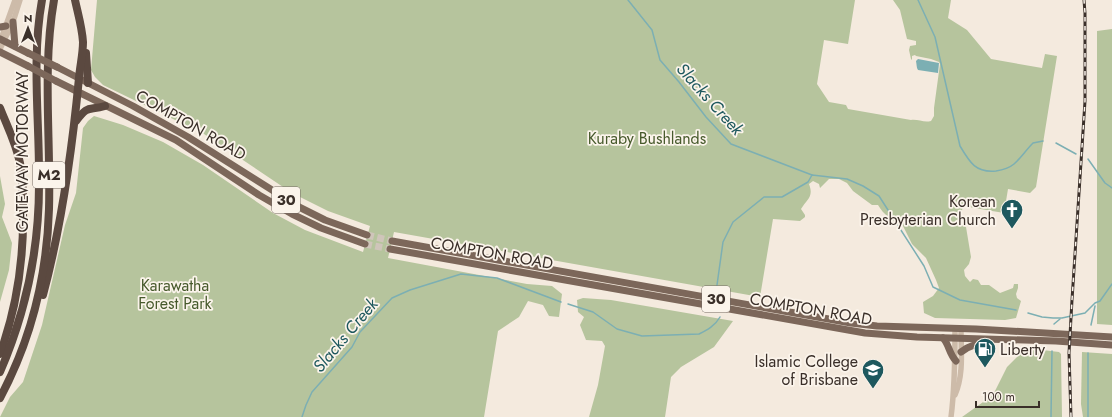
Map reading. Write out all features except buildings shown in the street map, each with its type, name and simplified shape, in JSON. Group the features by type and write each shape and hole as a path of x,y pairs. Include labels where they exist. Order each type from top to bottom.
{"highway":[{"name":"GATEWAY MOTORWAY","path":"0,372 10,349 23,310 32,272 37,236 39,185 37,56 38,29 42,0"},
{"name":"GATEWAY MOTORWAY","path":"0,398 13,373 23,347 41,282 48,236 49,55 54,0"},
{"path":"23,347 28,342 33,328 50,267 63,204 75,122 82,48 81,26 75,0"},
{"path":"82,48 86,53 88,83"},
{"path":"75,122 86,110 106,106"},
{"path":"0,108 13,137 21,172 23,238 20,272 13,311 0,354"}],"main road":[{"path":"13,22 15,46"},
{"name":"COMPTON ROAD","path":"1,40 133,106 201,144 298,207 325,220 367,235"},
{"name":"COMPTON ROAD","path":"0,51 78,92 184,144 292,214 321,228 365,244"},
{"name":"COMPTON ROAD","path":"392,241 851,323 1112,337"},
{"name":"COMPTON ROAD","path":"390,249 860,333 943,338 1056,341 1112,345"},
{"path":"943,338 947,343 951,356 956,360"},
{"path":"961,352 987,339"}],"street":[{"path":"0,51 3,27 15,0"},
{"path":"1,40 13,22 20,0"},
{"path":"951,417 954,397 953,386 958,328"},
{"path":"954,397 959,386 962,364 958,338"}],"green space":[{"path":"97,0 855,0 848,44 824,40 817,84 829,102 846,105 848,109 926,122 931,121 934,116 940,64 939,62 931,59 915,55 912,56 912,60 911,59 909,50 910,46 916,45 916,41 907,39 900,10 893,0 951,0 948,18 967,30 991,59 1042,68 1045,54 1057,56 1036,187 1030,193 1008,189 1004,213 963,206 959,219 959,221 966,227 971,257 969,264 964,270 965,276 970,282 973,279 978,280 981,285 989,285 1000,293 1013,288 1014,284 1018,284 1016,294 1017,298 1021,301 1016,318 1005,320 935,318 924,313 923,302 933,296 939,288 926,258 912,244 902,224 888,217 878,205 872,205 853,191 847,183 839,179 829,179 820,188 819,184 813,181 809,184 811,192 801,209 805,217 800,221 773,219 760,297 394,232 388,258 527,284 552,286 562,294 559,317 549,316 543,305 528,301 519,317 498,331 484,417 0,417 10,397 23,382 42,325 65,225 76,193 83,128 94,116 123,125 163,142 203,165 273,213 305,230 363,252 370,226 328,211 292,193 204,134 103,85 95,77 91,70"},
{"path":"1112,29 1112,325 1097,324 1097,31"},
{"path":"0,176 5,204 2,217 12,243 9,270 0,302"},
{"path":"583,298 611,300 733,321 714,347 681,367 671,377 665,417 589,417 598,385 605,346 602,341 586,340 580,325 584,317 578,312 577,300"},
{"path":"1026,348 1059,352 1061,354 1062,417 962,417 993,395 1007,367"},
{"path":"1082,352 1112,354 1112,417 1083,417 1081,404"}],"water":[{"path":"918,59 939,63 938,73 918,70 916,61"}],"waterway":[{"name":"Slacks Creek","path":"628,0 652,30 660,60 706,117 731,144 812,175"},
{"path":"918,0 935,37 960,146 974,166 989,171 1003,170 1014,164 1033,143 1043,141"},
{"path":"1056,143 1076,154"},
{"path":"1088,159 1105,183 1112,188"},
{"name":"Slacks Creek","path":"717,285 723,242 733,222 764,197 782,197 808,182 812,175 847,179 863,186 879,196 924,266 933,287 960,300 1016,310"},
{"name":"Slacks Creek","path":"302,417 312,392 352,347 360,332 392,298 410,290 461,274 497,278 561,302"},
{"name":"Slacks Creek","path":"1028,313 1053,318 1062,318 1085,313 1095,303 1100,301 1112,284"},
{"name":"Slacks Creek","path":"568,304 593,312 617,329 642,336 699,334 713,325 720,317"},
{"path":"1091,325 1095,306"},
{"name":"Slacks Creek","path":"1054,324 1060,319"},
{"path":"1051,417 1052,351"},
{"path":"1088,353 1088,417"}],"tunnel":[{"path":"367,235 392,241"},
{"path":"365,244 390,249"}],"railway":[{"path":"1071,417 1069,353 1085,101 1084,0"}],"place":[{"name":"Korean Presbyterian Church","path":"1012,230"},
{"name":"Liberty","path":"985,368"},
{"name":"Islamic College of Brisbane","path":"873,390"}],"park label":[{"name":"Kuraby Bushlands","path":"647,138"},
{"name":"Karawatha Forest Park","path":"175,294"}]}
